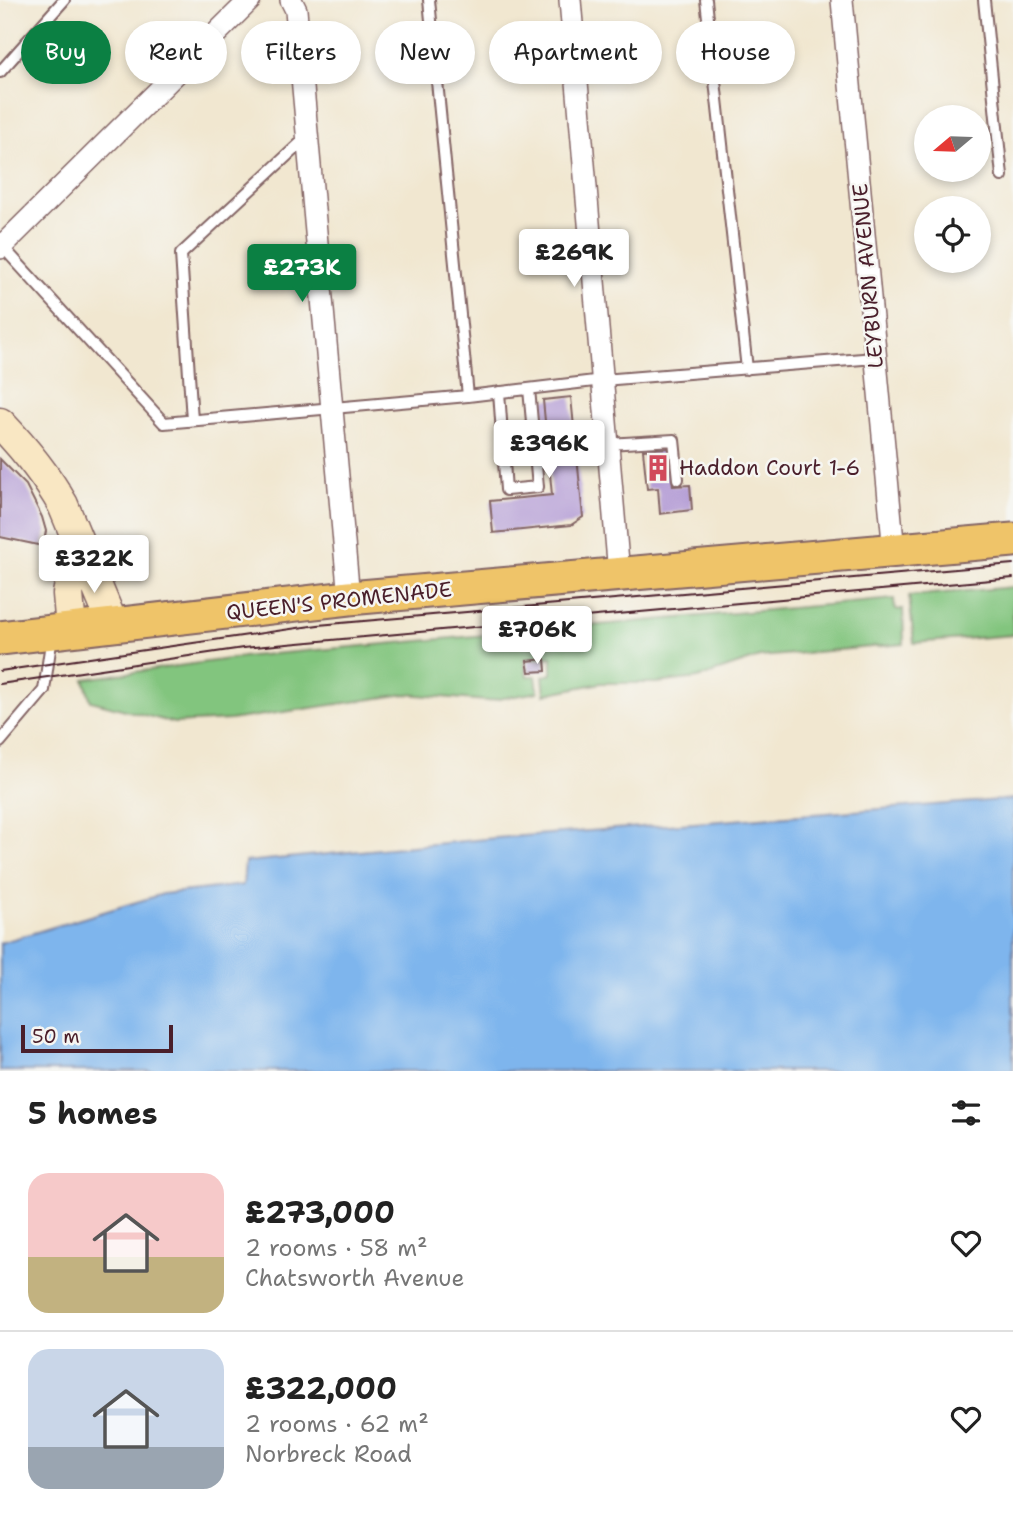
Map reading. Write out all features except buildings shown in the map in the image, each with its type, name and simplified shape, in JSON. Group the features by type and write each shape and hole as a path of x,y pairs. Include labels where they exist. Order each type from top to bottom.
{"main road":[{"name":"QUEEN'S PROMENADE","path":"0,638 349,598 1013,540"}],"street":[{"path":"4,238 250,0"},
{"path":"291,0 296,10 309,135 349,598"},
{"path":"570,0 619,574"},
{"name":"LEYBURN AVENUE","path":"842,0 894,552"},
{"path":"0,423 19,442 63,505 113,625"},
{"path":"62,630 75,559 72,531"}],"lane":[{"path":"0,72 64,0"},
{"path":"429,0 468,396"},
{"path":"706,0 747,369"},
{"path":"984,0 1002,176"},
{"path":"192,420 181,254 309,135"},
{"path":"4,238 164,423 468,396 603,380 875,358"},
{"path":"499,392 506,490 538,487 529,389"},
{"path":"608,444 674,440 678,479"},
{"path":"0,742 44,690 62,630"}],"green space":[{"path":"1013,587 1013,635 914,643 909,596"},
{"path":"894,599 895,610 903,609 904,644 760,657 698,678 657,683 601,683 545,694 543,676 552,674 552,657 524,659 527,676 536,676 538,692 487,701 406,694 230,720 174,723 91,701 84,679 250,656"}],"water":[{"path":"1013,799 1013,1071 0,1071 0,943 163,894 243,885 245,862 496,838"}],"tram line":[{"path":"0,671 318,625 1013,564"},
{"path":"0,684 243,648 1013,578"}],"place":[{"name":"Haddon Court 1-6","path":"658,468"}]}
